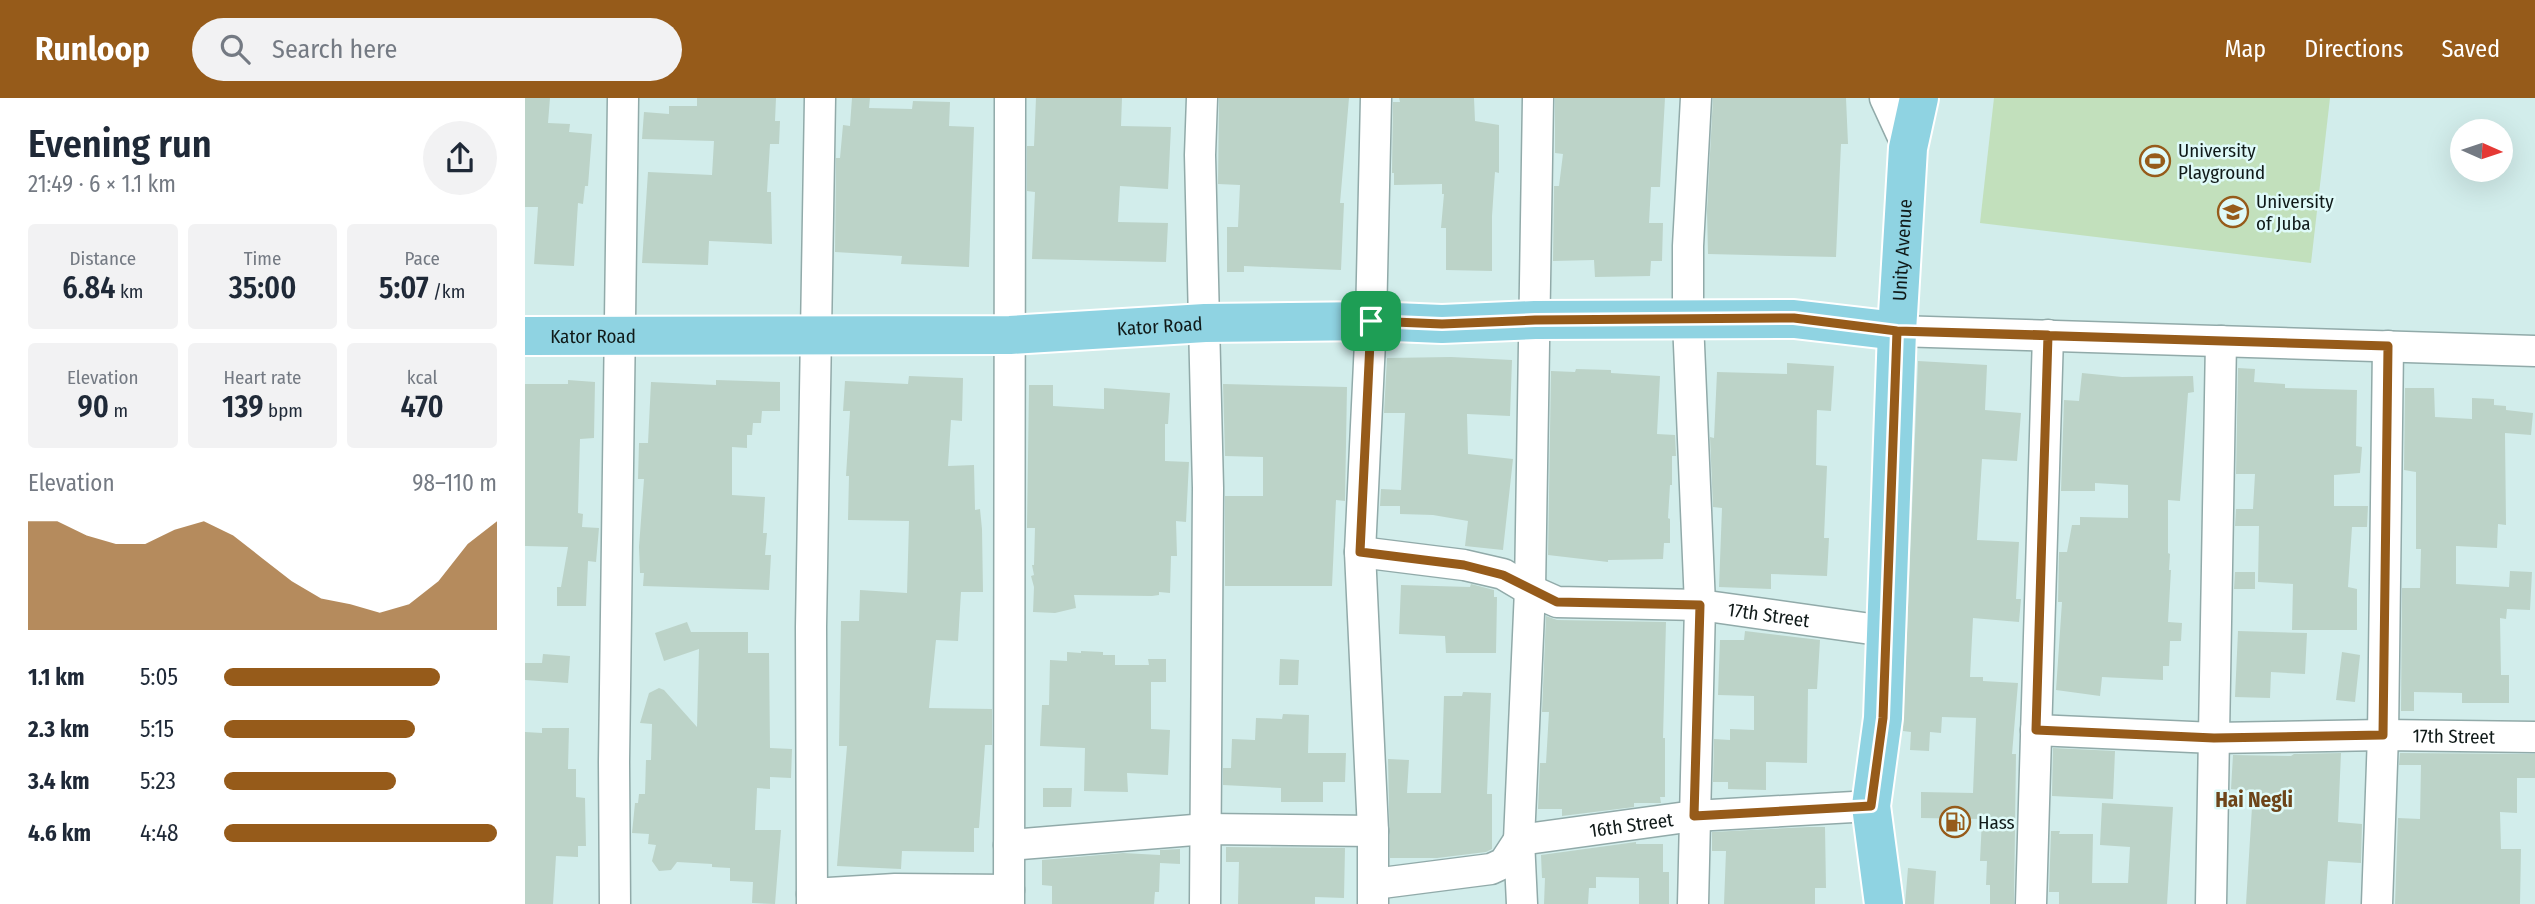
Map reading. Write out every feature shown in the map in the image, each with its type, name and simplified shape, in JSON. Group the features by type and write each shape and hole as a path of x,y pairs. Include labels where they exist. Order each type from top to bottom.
{"main road":[{"name":"Unity Avenue","path":"1884,904 1871,806 1883,718 1897,331 1908,148 1919,98"},
{"name":"Kator Road","path":"525,336 1010,335 1205,323 1371,321 1442,324 1535,320 1688,321 1794,318 1897,331"}],"street":[{"path":"615,904 623,98"},
{"path":"820,98 811,627 812,899 895,890 1009,897 1010,98"},
{"path":"1202,98 1200,155 1208,488 1205,904"},
{"path":"1376,98 1371,321 1360,552 1374,894 1491,869 1504,863 1519,840"},
{"path":"1522,904 1519,840 1530,590 1538,98"},
{"path":"1693,904 1700,605 1688,321 1688,246 1696,98"},
{"path":"1885,98 1908,148"},
{"path":"1897,331 2535,351"},
{"path":"2031,904 2048,335"},
{"path":"2211,904 2221,341"},
{"path":"2377,904 2383,735 2388,346"},
{"name":"17th Street","path":"1360,552 1464,565 1503,575 1557,602 1700,605 1885,631"},
{"name":"17th Street","path":"2036,730 2214,738 2383,735 2535,737"},
{"name":"16th Street","path":"1519,840 1694,816 1871,806"},
{"path":"1009,845 1206,829 1373,831"}],"green space":[{"name":"University Playground","path":"1994,98 2330,98 2311,263 1980,223"}],"building":[{"path":"525,98 550,98 548,123 570,124 569,132 592,134 588,186 585,186 583,204 578,203 574,266 534,264 538,207 525,207"},
{"path":"697,98 776,98 775,121 780,121 779,144 770,144 767,192 771,192 772,244 709,241 708,265 642,263 648,172 712,175 714,141 642,139 644,112 669,114 669,106 697,106"},
{"path":"852,98 870,98 869,108 912,109 913,101 950,102 949,126 974,127 969,267 901,264 902,256 835,252 836,158 840,158 843,125 850,126"},
{"path":"1036,98 1122,98 1121,126 1171,127 1168,189 1120,186 1118,222 1168,223 1166,262 1032,259 1035,192 1027,191 1027,146 1034,146"},
{"path":"1219,98 1349,98 1340,203 1344,203 1341,270 1244,266 1244,272 1227,272 1227,227 1238,227 1240,185 1218,184"},
{"path":"1399,98 1474,98 1475,121 1499,125 1499,173 1495,172 1492,216 1492,271 1446,270 1446,228 1441,228 1444,194 1442,184 1394,185 1393,102 1400,102"},
{"path":"1555,98 1665,98 1660,187 1651,187 1649,223 1663,223 1662,261 1651,261 1650,276 1595,277 1594,260 1553,261 1554,186 1559,186 1563,154 1555,153"},
{"path":"1713,98 1846,98 1848,144 1841,144 1836,257 1708,254 1707,211"},
{"path":"1387,358 1512,360 1510,416 1467,414 1468,454 1513,459 1503,550 1465,546 1468,521 1433,515 1400,514 1400,506 1380,506 1381,489 1401,490 1405,413 1384,413"},
{"path":"1918,361 1987,365 1985,410 2021,413 2017,461 1982,459 1977,540 2019,542 2016,599 2021,599 2019,622 1973,618 1970,677 1983,677 1983,681 2018,683 2012,754 2016,754 2014,904 1990,904 1990,885 1986,885 1987,861 1980,861 1982,819 1921,818 1921,792 1973,793 1976,718 1942,717 1941,733 1930,732 1929,751 1910,750 1911,732 1903,731"},
{"path":"1787,363 1834,366 1831,411 1817,410 1816,465 1827,466 1824,538 1829,538 1827,576 1771,574 1771,589 1719,587 1722,508 1713,507 1710,437 1714,438 1717,372 1787,374"},
{"path":"2238,368 2255,369 2254,382 2285,384 2285,388 2357,390 2356,446 2362,447 2360,473 2334,475 2334,506 2368,506 2367,527 2352,527 2348,587 2357,589 2357,630 2292,630 2293,584 2258,582 2259,526 2235,526 2236,509 2253,509 2255,474 2236,474"},
{"path":"1576,369 1660,376 1657,434 1675,435 1676,456 1672,456 1670,485 1670,543 1664,543 1663,559 1608,562 1548,555 1551,371 1575,372"},
{"path":"2082,373 2122,377 2193,376 2194,392 2188,393 2180,501 2168,500 2168,553 2171,570 2168,622 2182,623 2181,641 2170,641 2169,666 2163,666 2163,680 2102,677 2100,696 2056,690 2062,602 2058,602 2059,552 2067,552 2072,525 2080,525 2080,517 2128,518 2128,485 2095,483 2095,491 2061,491 2064,400 2079,401"},
{"path":"909,376 963,378 962,421 951,420 948,466 974,465 975,510 980,509 982,529 983,592 961,592 958,641 936,640 929,708 992,709 992,745 985,745 979,828 974,828 974,852 902,851 901,869 837,866 847,746 839,746 841,621 859,621 860,590 907,593 909,521 848,520 849,476 846,476 850,411 843,411 845,381 908,384"},
{"path":"568,380 595,382 594,438 580,439 578,513 583,514 582,527 599,528 596,562 588,561 586,606 557,606 557,587 561,587 568,547 525,546 525,384 568,384"},
{"path":"716,380 780,382 780,411 762,411 761,423 753,423 752,435 747,435 747,448 732,447 732,495 765,497 763,533 767,533 765,555 771,555 769,590 643,586 644,573 640,573 639,547 644,479 638,479 639,443 648,443 651,382 716,385"},
{"path":"1223,384 1347,387 1345,501 1336,500 1332,586 1225,586 1225,496 1263,496 1263,457 1225,456"},
{"path":"1029,385 1053,385 1053,406 1104,409 1104,388 1170,393 1168,424 1165,424 1165,461 1189,462 1186,522 1176,521 1177,556 1171,556 1170,593 1159,592 1159,595 1152,596 1074,595 1076,608 1055,613 1033,612 1034,587 1031,576 1034,575 1032,565 1035,528 1027,528"},
{"path":"2405,388 2434,388 2435,417 2472,419 2472,398 2494,399 2494,405 2506,406 2506,410 2533,413 2531,435 2505,433 2506,525 2498,524 2497,548 2456,546 2456,584 2509,587 2510,571 2532,572 2530,610 2507,609 2506,619 2500,618 2501,675 2509,675 2509,703 2462,703 2462,693 2414,692 2414,711 2401,711 2402,588 2420,588 2421,549 2416,549 2416,472 2404,470"},
{"path":"2235,572 2255,572 2255,589 2234,589"},
{"path":"1471,584 1494,590 1494,597 1497,597 1496,653 1446,653 1445,636 1399,634 1401,585 1470,587"},
{"path":"1546,616 1557,620 1666,622 1663,738 1665,797 1660,797 1661,803 1634,803 1634,807 1562,816 1562,809 1538,809 1540,763 1546,763 1549,712 1542,712"},
{"path":"687,622 691,632 748,632 748,653 769,653 770,748 792,749 791,778 770,777 770,789 757,788 755,830 781,830 775,904 752,903 753,882 730,881 730,868 677,862 671,870 659,871 652,861 656,845 648,844 649,834 632,833 635,803 638,803 639,794 645,794 646,760 651,760 652,724 640,723 649,693 659,688 664,690 697,727 699,649 664,661 655,633"},
{"path":"1745,631 1820,640 1817,689 1808,689 1807,763 1766,762 1766,790 1728,789 1728,782 1713,782 1714,739 1730,740 1730,729 1754,730 1754,696 1718,695 1720,640 1744,640"},
{"path":"2238,631 2307,633 2305,674 2271,672 2270,698 2235,697"},
{"path":"1067,652 1115,655 1115,665 1149,665 1148,659 1166,659 1166,682 1151,682 1151,729 1170,730 1168,775 1127,773 1128,792 1084,791 1085,748 1040,746 1042,705 1049,705 1050,660 1067,661"},
{"path":"2342,652 2360,655 2355,702 2336,700"},
{"path":"543,654 570,656 568,683 525,680 525,663 542,663"},
{"path":"1280,659 1299,660 1298,685 1279,685"},
{"path":"1463,692 1491,693 1487,794 1492,794 1492,849 1437,858 1390,858 1388,759 1409,760 1407,793 1441,793 1444,696 1462,696"},
{"path":"1283,714 1309,715 1308,753 1346,753 1345,782 1323,782 1323,802 1281,802 1281,788 1223,785 1223,768 1231,768 1232,739 1255,740 1256,718 1282,719"},
{"path":"542,728 569,728 568,769 576,769 576,797 585,798 586,846 578,846 578,857 556,856 553,904 525,904 525,732 542,733"},
{"path":"2053,748 2115,751 2113,799 2052,796"},
{"path":"2341,753 2338,822 2362,824 2361,863 2328,861 2325,904 2246,904 2253,791 2231,789 2233,755"},
{"path":"2400,753 2535,754 2535,778 2517,778 2517,813 2500,812 2501,849 2521,849 2520,904 2395,904 2398,818 2420,819 2421,765 2399,765"},
{"path":"1043,788 1072,788 1071,807 1043,807"},
{"path":"2102,803 2173,807 2167,904 2059,904 2059,892 2049,892 2051,831 2060,831 2059,834 2093,834 2092,883 2128,883 2130,847 2100,845"},
{"path":"1825,827 1826,888 1815,888 1815,904 1724,904 1726,851 1712,851 1712,832"},
{"path":"1636,842 1663,844 1663,872 1669,872 1669,904 1639,904 1639,878 1596,877 1596,888 1589,888 1588,904 1544,904 1545,878 1542,878 1541,855"},
{"path":"1226,847 1345,848 1344,898 1315,897 1315,904 1238,904 1239,862 1226,862"},
{"path":"1180,849 1180,864 1160,863 1159,892 1155,892 1154,904 1052,904 1052,886 1042,885 1042,860 1123,853 1160,855 1160,850"},
{"path":"1908,868 1936,871 1934,904 1905,904"}],"place":[{"name":"University Playground","path":"2155,161"},
{"name":"University of Juba","path":"2233,212"},
{"name":"Hass","path":"1955,822"}],"district":[{"name":"Hai Negli","path":"2254,800"}],"route":[{"path":"1371,321 1360,552 1464,565 1503,575 1557,602 1700,605 1694,816 1871,806 1883,718 1897,331 2048,335 2388,346 2383,735 2214,738 2036,730 2048,335 1972,333 1897,331 1794,318 1688,321 1535,320 1442,324 1371,321"}]}
